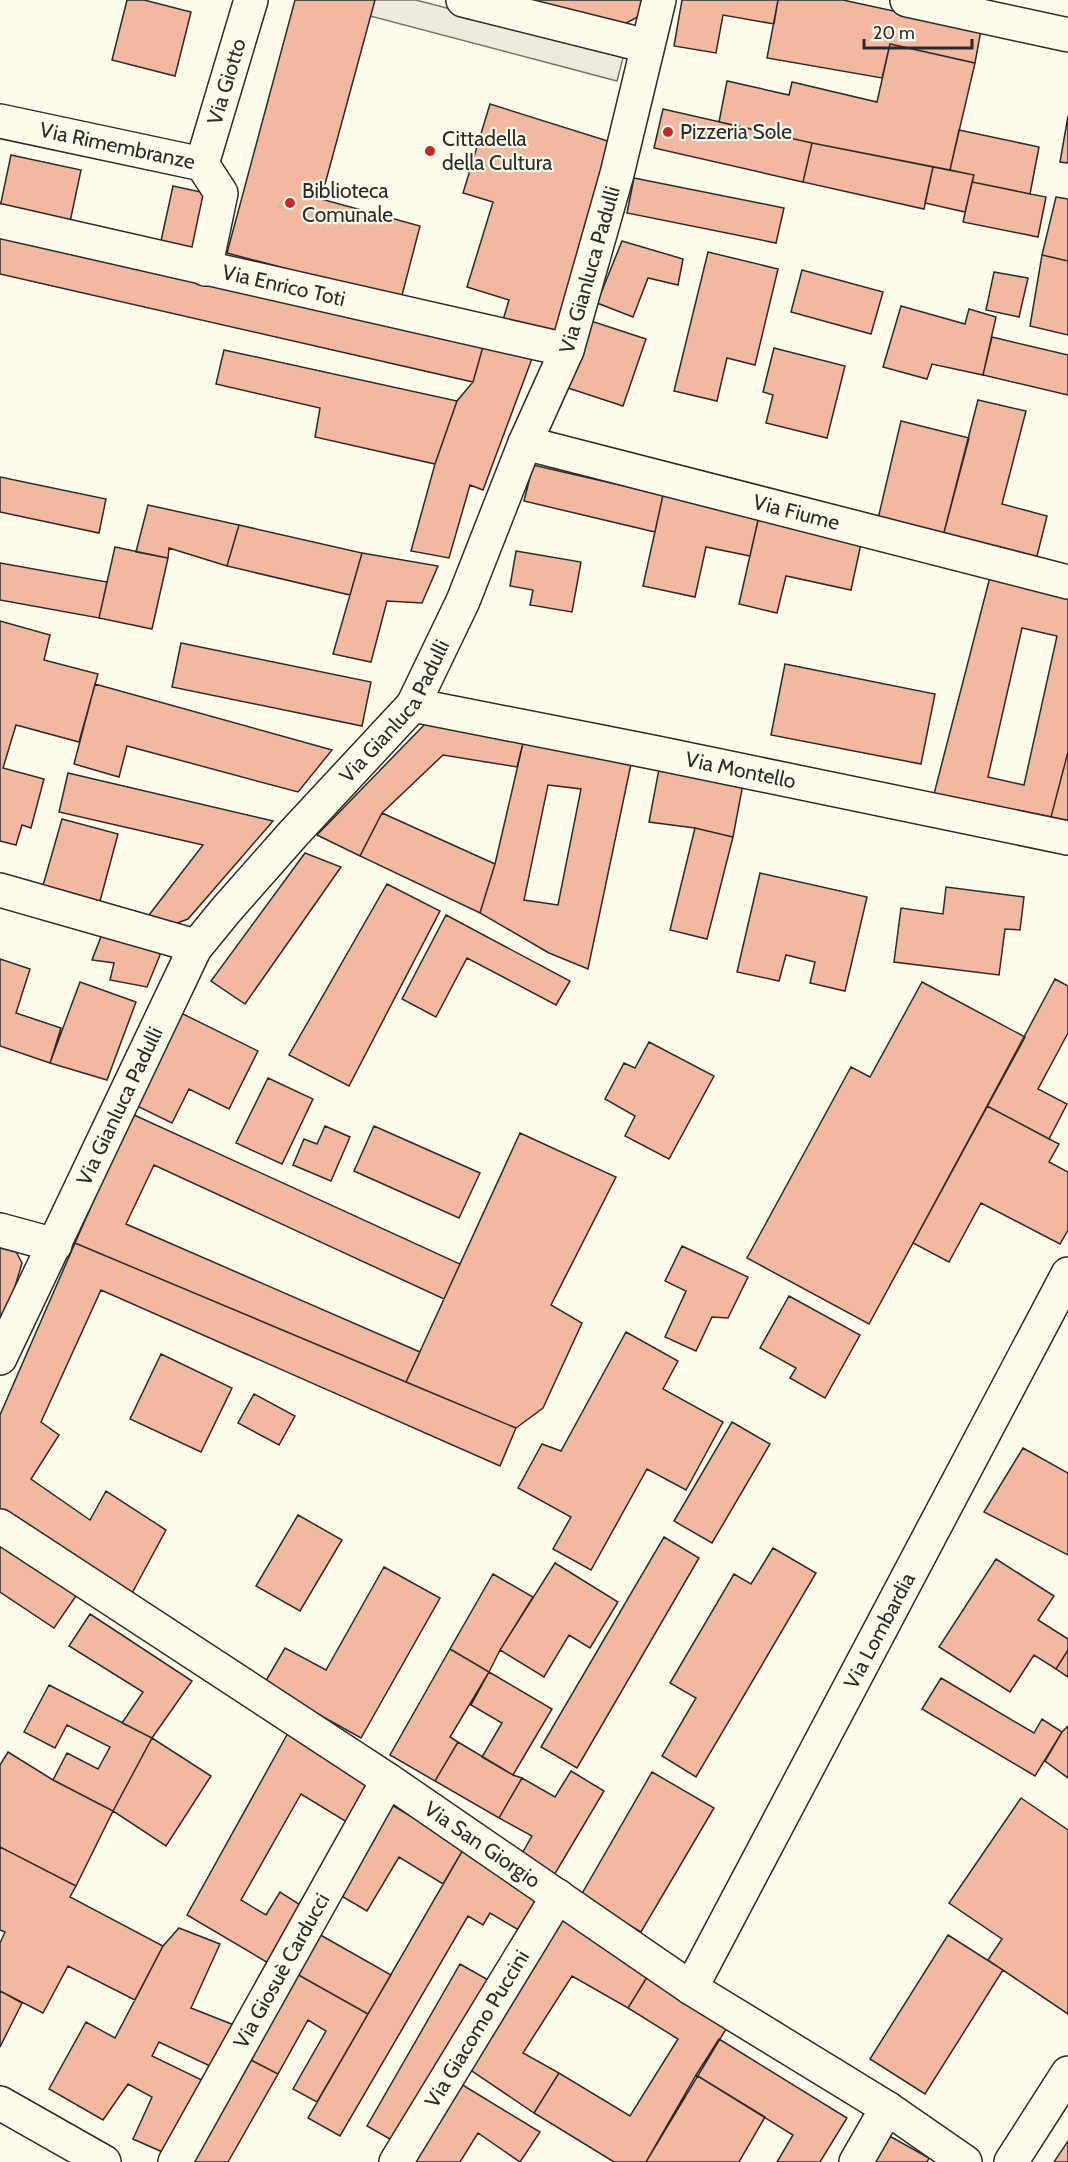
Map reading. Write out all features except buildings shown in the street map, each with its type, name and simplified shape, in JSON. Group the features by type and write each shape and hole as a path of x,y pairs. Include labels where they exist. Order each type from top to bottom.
{"street":[{"name":"Via Giotto","path":"202,164 251,0"},
{"path":"463,0 647,46"},
{"name":"Via Gianluca Padulli","path":"0,1358 195,948 287,841 413,705 463,601 525,443 567,350 617,174 660,0"},
{"path":"908,0 1068,34"},
{"name":"Via Rimembranze","path":"0,121 202,164 221,193 205,269"},
{"name":"Via Enrico Toti","path":"0,221 567,350"},
{"name":"Via Fiume","path":"525,443 1068,582"},
{"name":"Via Montello","path":"413,705 1068,838"},
{"path":"0,890 185,943 195,948"},
{"path":"0,1230 55,1245"},
{"name":"Via Lombardia","path":"691,1988 1068,1274"},
{"name":"Via San Giorgio","path":"0,1526 388,1780 691,1988 887,2108 964,2162"},
{"name":"Via Giosuè Carducci","path":"175,2162 388,1780"},
{"name":"Via Giacomo Puccini","path":"396,2162 558,1896"},
{"path":"1011,2162 1068,2073"},
{"path":"0,2103 104,2162"},
{"path":"856,2162 887,2108"}],"shaded area":[{"path":"375,0 416,0 624,54 617,81 370,16"}],"place":[{"name":"Pizzeria Sole","path":"668,132"},
{"name":"Cittadella della Cultura","path":"430,151"},
{"name":"Biblioteca Comunale","path":"290,203"}]}
